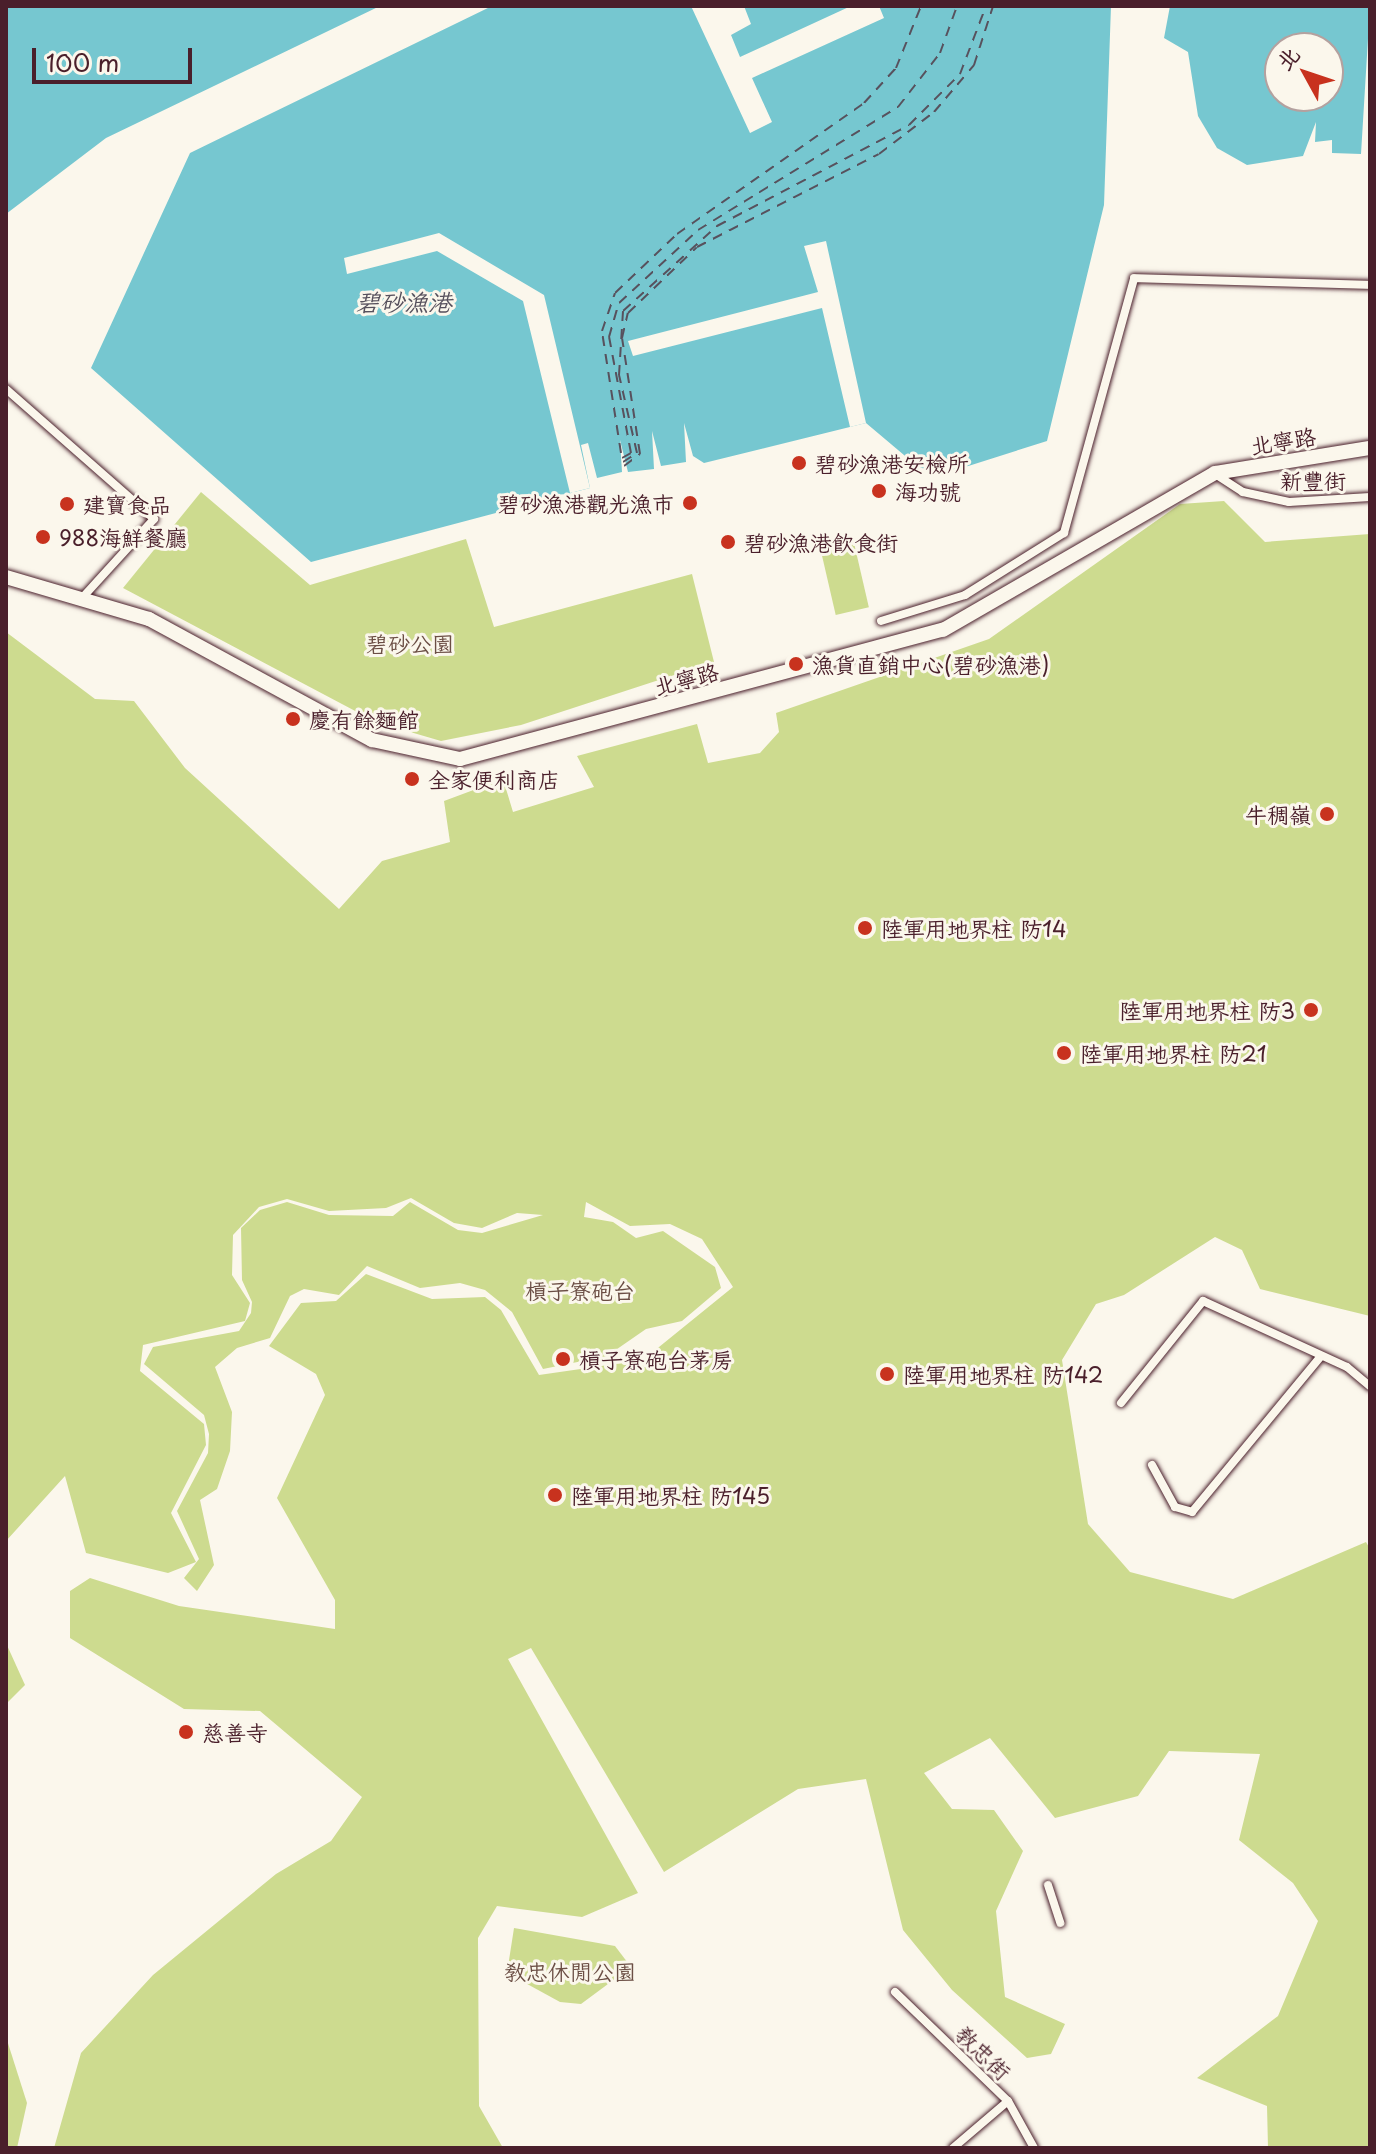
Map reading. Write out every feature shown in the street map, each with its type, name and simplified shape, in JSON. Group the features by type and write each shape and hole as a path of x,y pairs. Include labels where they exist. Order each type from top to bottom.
{"main road":[{"name":"北寧路","path":"6,577 84,596 149,619 372,740 460,759 943,630 1215,473 1370,448"}],"street":[{"path":"881,621 965,595 1064,533 1134,278 1370,285"},
{"path":"6,389 154,519 84,596"},
{"name":"新豐街","path":"1215,473 1243,492 1289,502 1370,497"},
{"path":"1121,1403 1203,1301 1321,1356 1370,1386"},
{"path":"1152,1465 1175,1507 1192,1512 1321,1356"},
{"path":"1048,1885 1060,1923"},
{"name":"教忠街","path":"895,1992 1008,2101 1034,2148"},
{"path":"953,2148 1008,2101"}],"green space":[{"name":"碧砂公園","path":"201,492 310,585 466,539 494,627 692,574 714,662 521,725 441,741 376,722 123,588"},
{"name":"槓子寮砲台","path":"1224,501 1265,542 1370,534 1370,1316 1260,1289 1242,1250 1215,1237 1124,1295 1096,1304 1062,1360 1088,1524 1130,1572 1233,1599 1366,1542 1370,1549 1370,2148 1268,2148 1267,2106 1197,2078 1278,2016 1318,1921 1293,1883 1239,1840 1260,1754 1169,1751 1138,1796 1055,1818 990,1738 924,1773 952,1809 994,1810 1023,1851 996,1911 1005,1997 1065,2024 1051,2054 1027,2058 952,1990 903,1930 866,1779 798,1789 664,1872 531,1648 508,1659 638,1893 582,1917 497,1906 478,1938 479,2106 503,2148 54,2148 81,2053 153,1975 276,1874 331,1841 362,1797 260,1711 184,1709 70,1638 70,1591 90,1578 179,1606 335,1629 335,1600 277,1498 325,1395 316,1374 269,1346 301,1303 336,1301 366,1274 432,1299 485,1297 501,1310 539,1375 643,1360 733,1287 702,1239 670,1224 630,1226 586,1202 584,1217 613,1222 636,1238 663,1231 715,1267 721,1288 682,1321 646,1329 607,1356 543,1369 512,1312 485,1290 460,1283 420,1288 367,1266 339,1295 304,1289 290,1296 270,1338 237,1348 215,1367 232,1412 230,1451 217,1489 200,1500 214,1565 197,1591 184,1578 199,1559 177,1511 208,1453 209,1434 204,1415 144,1364 153,1347 239,1331 251,1313 252,1302 242,1280 241,1228 260,1210 287,1202 329,1215 393,1216 410,1202 458,1230 482,1233 543,1215 517,1213 482,1228 454,1223 411,1198 386,1208 329,1211 287,1199 259,1207 233,1235 232,1275 250,1303 245,1321 143,1345 140,1371 204,1424 206,1445 171,1513 196,1562 168,1573 86,1553 65,1476 6,1541 6,632 95,699 134,701 185,768 339,909 382,861 450,842 444,801 503,779 513,812 594,787 577,756 697,724 708,763 760,753 779,732 776,713 989,639 1180,504"},
{"path":"854,543 869,607 836,615 821,551"},
{"path":"6,1643 25,1685 6,1704"},
{"name":"教忠休閒公園","path":"514,1928 615,1946 631,1967 581,2004 560,2002 507,1973"},
{"path":"6,2037 27,2103 17,2148 6,2148"}],"water":[{"path":"6,6 380,6 106,138 6,214"},
{"name":"碧砂漁港","path":"492,6 691,6 750,133 772,122 752,78 884,18 879,6 1111,6 1104,205 1047,441 940,475 917,466 866,423 704,463 693,456 684,423 686,462 661,466 652,431 654,469 628,472 620,440 622,472 597,478 588,443 581,445 590,488 311,562 91,368 190,153"},
{"path":"744,6 851,6 740,57 731,35 751,24"},
{"path":"1170,6 1370,6 1361,154 1332,153 1332,140 1315,142 1316,122 1303,156 1247,165 1217,148 1198,116 1188,52 1164,38"}],"pier":[{"path":"439,233 544,295 590,488 570,493 523,301 437,251 347,274 344,258"},
{"path":"826,241 866,423 850,427 822,308 633,356 628,341 818,292 804,246"}],"ferry route":[{"path":"621,453 602,331 615,293 677,234 864,103 896,68 921,6"},
{"path":"622,458 631,453 609,337 619,303 698,230 898,107 940,53 957,6"},
{"path":"623,462 637,453 619,375 623,311 717,226 909,125 960,74 986,6"},
{"path":"624,466 640,454 622,338 628,313 697,247 879,154 934,112 974,65 993,6"}],"place":[{"name":"碧砂漁港安檢所","path":"799,463"},
{"name":"海功號","path":"879,491"},
{"name":"碧砂漁港觀光漁市","path":"690,503"},
{"name":"建寶食品","path":"67,504"},
{"name":"988海鮮餐廳","path":"43,537"},
{"name":"碧砂漁港飲食街","path":"728,542"},
{"name":"漁貨直銷中心(碧砂漁港)","path":"796,664"},
{"name":"慶有餘麵館","path":"293,719"},
{"name":"全家便利商店","path":"412,779"},
{"name":"牛稠嶺","path":"1327,814"},
{"name":"陸軍用地界柱 防14","path":"865,928"},
{"name":"陸軍用地界柱 防3","path":"1311,1010"},
{"name":"陸軍用地界柱 防21","path":"1064,1053"},
{"name":"槓子寮砲台茅房","path":"563,1359"},
{"name":"陸軍用地界柱 防142","path":"887,1374"},
{"name":"陸軍用地界柱 防145","path":"555,1495"},
{"name":"慈善寺","path":"186,1732"}]}
